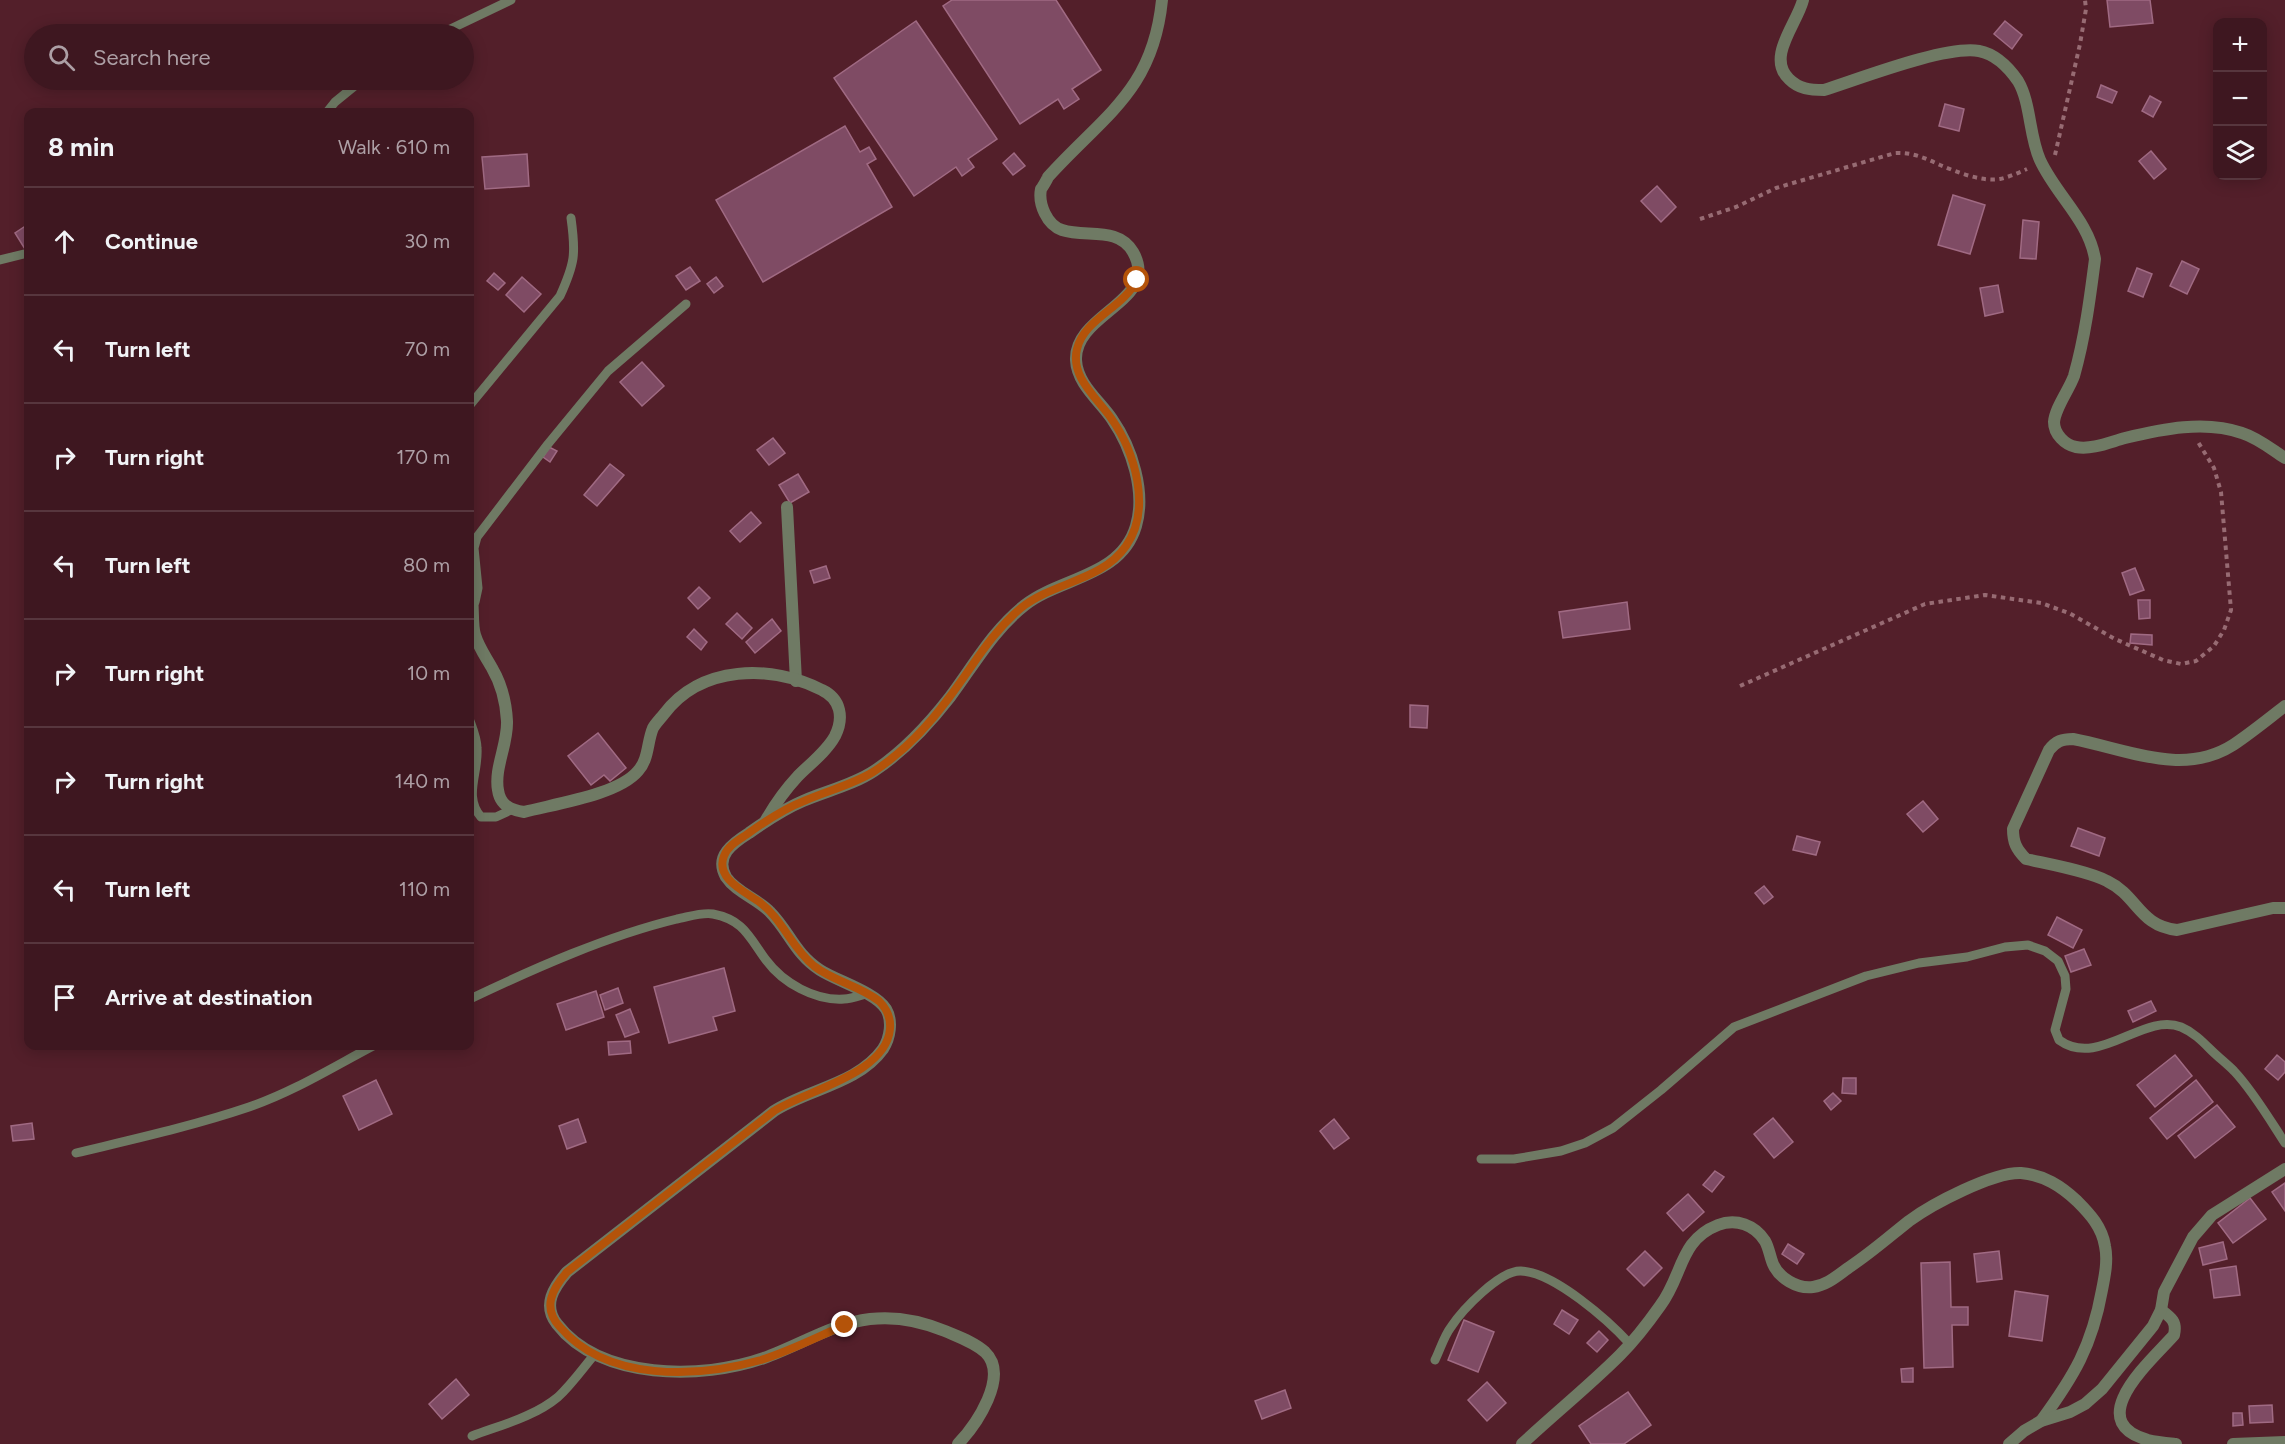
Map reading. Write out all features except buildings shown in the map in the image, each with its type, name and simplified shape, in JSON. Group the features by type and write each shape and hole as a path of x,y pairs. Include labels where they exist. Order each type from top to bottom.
{"street":[{"path":"958,1444 978,1418 991,1395 994,1372 987,1354 971,1342 940,1329 902,1318 869,1319 845,1325 760,1360 713,1370 637,1369 609,1361 578,1345 553,1318 550,1298 567,1272 774,1111 808,1092 839,1081 868,1063 889,1037 890,1022 887,1010 877,1000 817,969 795,948 772,913 725,876 722,865 723,856 730,846 765,821 800,802 870,774 887,762 933,718 996,631 1034,598 1096,571 1115,560 1127,546 1136,528 1139,510 1137,482 1132,460 1112,418 1093,396 1081,376 1076,366 1076,355 1081,338 1090,327 1124,300 1132,290 1138,272 1137,262 1132,250 1123,240 1102,234 1062,230 1053,224 1044,210 1041,189 1048,177 1119,106 1133,87 1155,44 1162,0"},
{"path":"1803,0 1781,50 1780,63 1784,74 1793,84 1807,90 1824,90 1936,56 1963,51 1979,51 2001,63 2019,83 2025,97 2034,148 2050,179 2086,230 2092,243 2095,259 2079,358 2070,388 2054,420 2055,429 2062,440 2074,447 2087,448 2159,429 2187,427 2221,429 2241,433 2262,442 2285,458"},
{"path":"787,507 796,681"},
{"path":"474,626 482,653 501,687 505,701 506,743 497,789 501,801 511,810 524,812 599,794 621,784 639,771 648,751 653,729 670,706 690,688 722,676 750,672 773,674 829,693 840,706 840,720 834,737 779,797 765,821"},
{"path":"2285,706 2232,746 2209,757 2188,761 2170,761 2090,742 2064,739 2055,743 2049,750 2013,829 2013,840 2017,851 2025,859 2104,879 2122,889 2146,919 2164,929 2177,930 2273,908 2285,908"},
{"path":"2009,1444 2024,1431 2041,1421 2070,1412 2085,1404 2102,1389 2153,1326 2161,1310 2164,1292 2193,1237 2212,1215 2285,1169"},
{"path":"1522,1444 1630,1344 1672,1288 1688,1248 1695,1238 1720,1224 1733,1222 1750,1226 1766,1243 1774,1267 1782,1276 1803,1287 1814,1287 1829,1281 1865,1256 1911,1219 1947,1200 2000,1176 2012,1173 2032,1175 2059,1185 2093,1216 2105,1244 2106,1260 2096,1321 2084,1356 2068,1385 2041,1421"},
{"path":"2161,1310 2173,1318 2176,1326 2174,1335 2134,1379 2124,1395 2119,1411 2121,1422 2133,1433 2148,1440 2176,1444"},
{"path":"2232,1444 2285,1442"}],"lane":[{"path":"461,24 511,0"},
{"path":"330,108 350,90"},
{"path":"474,400 560,296 568,279 575,249 571,218"},
{"path":"0,260 24,254"},
{"path":"474,603 478,588 474,548 477,537 608,371 686,304"},
{"path":"474,736 477,748 474,770"},
{"path":"474,805 482,817 496,817 511,810"},
{"path":"474,997 533,969 654,925 693,915 712,914 731,920 745,929 777,973 802,990 825,998 845,999 866,994"},
{"path":"1481,1159 1514,1159 1561,1151 1585,1143 1612,1128 1661,1090 1720,1037 1747,1020 1866,976 1919,963 1967,957 2005,947 2028,945 2045,951 2058,961 2065,976 2066,989 2055,1030 2059,1040 2077,1049 2091,1048 2170,1024 2182,1028 2194,1034 2236,1073 2285,1143"},
{"path":"76,1153 176,1129 251,1106 300,1085 366,1050"},
{"path":"1435,1360 1449,1328 1467,1307 1490,1287 1514,1272 1531,1273 1569,1292 1601,1315 1630,1344"},
{"path":"472,1436 548,1405 560,1395 595,1354"}],"path":[{"path":"2050,179 2080,44 2086,9 2085,0"},
{"path":"1700,219 1736,207 1776,188 1895,153 1905,152 1918,155 1944,167 1986,179 2001,179 2041,163"},
{"path":"1740,686 1925,604 1985,594 2041,603 2069,613 2115,639 2163,660 2181,663 2196,661 2214,646 2224,630 2231,610 2221,492 2214,468 2187,427"}],"route":[{"path":"845,1325 760,1360 713,1370 637,1369 609,1361 578,1345 553,1318 550,1298 567,1272 774,1111 808,1092 854,1073 882,1050 889,1037 890,1022 887,1010 877,1000 817,969 804,958 772,913 725,876 722,865 723,856 730,846 765,821 800,802 870,774 887,762 933,718 949,699 996,631 1021,608 1049,590 1069,584 1115,560 1127,546 1136,528 1139,510 1137,482 1132,460 1112,418 1093,396 1081,376 1076,366 1076,355 1081,338 1101,317 1124,300 1137,280"}]}
